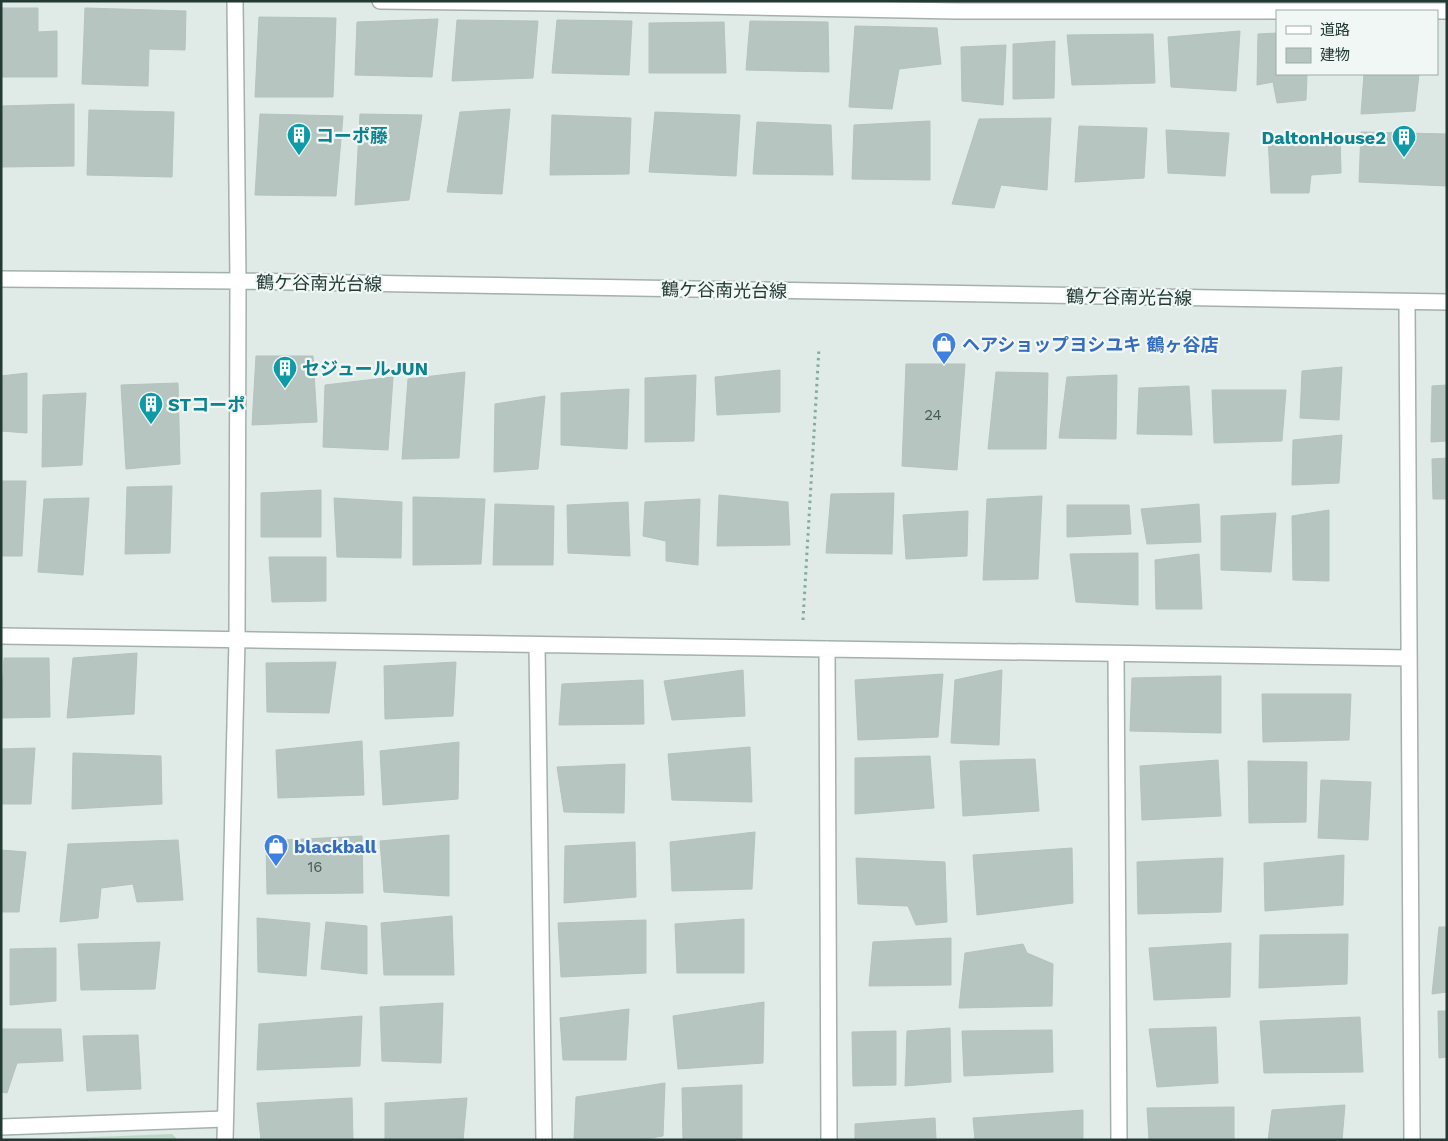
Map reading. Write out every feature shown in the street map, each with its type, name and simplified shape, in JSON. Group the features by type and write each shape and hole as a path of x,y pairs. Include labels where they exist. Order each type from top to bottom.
{"street":[{"path":"225,1140 224,1119 237,640 238,281 235,1"},
{"path":"380,1 554,2 956,12 1276,11"},
{"name":"鶴ケ谷南光台線","path":"1,279 238,281 1447,302"},
{"path":"1407,302 1412,1140"},
{"path":"1,636 1409,658"},
{"path":"537,645 544,1140"},
{"path":"827,649 829,1140"},
{"path":"1116,654 1119,1140"},
{"path":"1,1127 224,1119"}],"path":[{"path":"802,649 819,348"}],"green space":[{"path":"172,1134 178,1140 18,1140"}],"building":[{"path":"1,8 38,8 38,32 57,31 57,77 1,77"},
{"path":"85,8 186,11 185,50 149,49 148,86 82,84"},
{"path":"259,17 336,18 333,97 255,97"},
{"path":"438,19 432,77 355,75 357,22"},
{"path":"457,20 538,21 533,78 452,81"},
{"path":"557,20 632,21 629,75 552,73"},
{"path":"750,21 828,22 829,72 746,70"},
{"path":"724,22 726,73 649,73 649,23"},
{"path":"855,26 937,28 941,64 899,69 892,109 849,107"},
{"path":"1240,31 1236,91 1171,87 1168,37"},
{"path":"1276,33 1276,75 1307,75 1306,100 1277,103 1273,82 1257,85 1258,34"},
{"path":"1153,34 1155,83 1072,85 1067,35"},
{"path":"1055,41 1054,98 1013,99 1013,44"},
{"path":"1006,45 1003,105 962,101 961,47"},
{"path":"1364,75 1419,75 1415,111 1361,114"},
{"path":"74,104 74,166 1,167 1,106"},
{"path":"510,109 502,194 447,192 460,112"},
{"path":"89,110 174,112 172,177 87,175"},
{"path":"655,112 740,115 736,176 649,172"},
{"name":"コーポ藤","path":"260,114 343,116 336,196 255,195"},
{"path":"360,114 422,115 409,200 355,205"},
{"path":"552,115 631,118 629,174 550,175"},
{"path":"1051,118 1047,190 1001,185 994,208 952,204 979,119"},
{"path":"930,121 930,180 852,179 854,125"},
{"path":"757,122 831,125 833,175 753,174"},
{"path":"1079,126 1147,128 1144,178 1075,182"},
{"path":"1166,130 1229,133 1225,176 1168,173"},
{"name":"DaltonHouse2","path":"1361,132 1447,134 1447,186 1359,182"},
{"path":"1340,133 1341,173 1311,175 1309,193 1271,193 1268,138"},
{"name":"セジュールJUN","path":"256,356 313,356 317,422 252,425"},
{"path":"906,364 965,364 957,470 902,466"},
{"path":"1342,367 1339,420 1300,418 1302,371"},
{"path":"780,370 780,412 717,415 715,377"},
{"path":"465,372 459,458 402,459 408,379"},
{"path":"996,372 1048,373 1046,449 988,449"},
{"path":"27,373 27,433 1,431 1,376"},
{"path":"696,375 694,441 645,442 645,378"},
{"path":"1117,375 1116,439 1059,438 1067,377"},
{"path":"393,377 388,450 323,447 325,385"},
{"name":"STコーポ","path":"178,383 180,464 126,469 121,385"},
{"path":"1447,385 1447,441 1431,442 1432,386"},
{"path":"1189,386 1192,435 1137,434 1139,388"},
{"path":"629,389 627,449 561,445 561,393"},
{"path":"1212,390 1286,390 1282,441 1214,443"},
{"path":"86,393 82,465 42,467 43,395"},
{"path":"545,396 538,469 494,472 495,404"},
{"path":"1342,435 1339,483 1292,485 1293,440"},
{"path":"1447,458 1447,499 1433,499 1432,459"},
{"path":"1,481 26,481 22,556 1,556"},
{"path":"172,486 170,553 125,554 127,487"},
{"path":"321,490 321,537 261,537 261,493"},
{"path":"894,493 892,554 826,553 831,494"},
{"path":"719,495 788,502 790,545 717,546"},
{"path":"1042,496 1038,579 983,580 987,499"},
{"path":"413,497 485,499 481,564 413,565"},
{"path":"89,498 83,575 38,572 44,499"},
{"path":"334,498 402,502 401,558 337,557"},
{"path":"700,499 698,565 666,561 666,541 643,536 645,502"},
{"path":"628,502 630,556 568,553 567,505"},
{"path":"495,504 554,506 553,565 493,565"},
{"path":"1199,504 1201,542 1147,544 1141,509"},
{"path":"1067,505 1129,505 1131,534 1067,537"},
{"path":"1329,510 1329,581 1293,580 1292,516"},
{"path":"968,511 967,556 906,559 903,515"},
{"path":"1276,513 1271,572 1221,570 1221,516"},
{"path":"1138,553 1138,605 1076,602 1070,554"},
{"path":"1199,554 1202,609 1156,609 1155,560"},
{"path":"269,557 326,557 326,601 272,602"},
{"path":"137,653 134,714 67,718 73,658"},
{"path":"4,658 49,658 50,717 1,718"},
{"path":"336,662 329,713 267,712 266,663"},
{"path":"456,662 453,716 385,719 384,666"},
{"path":"743,670 745,716 672,720 664,681"},
{"path":"1002,670 999,745 951,743 955,680"},
{"path":"943,674 938,737 858,740 855,680"},
{"path":"1221,676 1221,733 1130,731 1132,678"},
{"path":"643,680 644,724 559,725 562,684"},
{"path":"1262,694 1351,694 1349,740 1263,742"},
{"path":"362,741 364,795 278,798 276,750"},
{"path":"459,742 458,799 383,805 380,751"},
{"path":"750,747 752,802 672,800 668,754"},
{"path":"35,748 31,804 1,804 1,749"},
{"path":"73,753 161,756 162,804 72,809"},
{"path":"930,756 934,808 855,814 855,758"},
{"path":"1035,759 1039,811 963,816 960,761"},
{"path":"1218,760 1221,816 1142,820 1140,766"},
{"path":"1248,761 1307,762 1306,822 1249,823"},
{"path":"625,764 624,813 564,812 557,767"},
{"path":"1321,780 1371,782 1368,840 1318,838"},
{"path":"755,832 752,889 672,891 670,842"},
{"path":"449,835 449,896 384,892 380,841"},
{"path":"362,836 363,893 267,894 266,841"},
{"path":"178,840 183,900 137,902 133,884 101,888 98,918 60,922 68,844"},
{"path":"635,842 636,897 564,903 565,846"},
{"path":"1072,848 1073,903 977,915 973,855"},
{"path":"1,850 26,852 19,912 1,912"},
{"path":"1344,855 1343,905 1265,911 1264,863"},
{"path":"856,858 945,862 947,922 916,925 908,906 858,904"},
{"path":"1223,858 1221,912 1138,914 1137,862"},
{"path":"452,916 454,975 384,975 381,923"},
{"path":"257,918 310,923 306,976 258,972"},
{"path":"744,919 744,973 677,973 675,924"},
{"path":"646,920 646,973 561,977 558,923"},
{"path":"326,922 367,926 367,974 321,969"},
{"path":"1439,927 1447,927 1447,992 1432,994"},
{"path":"1348,934 1347,984 1259,988 1260,935"},
{"path":"951,938 951,985 869,986 873,942"},
{"path":"160,942 155,989 81,990 78,944"},
{"path":"1231,943 1230,997 1154,1000 1149,948"},
{"path":"1023,944 1027,953 1053,964 1052,1006 959,1008 965,953"},
{"path":"56,948 56,1001 10,1005 10,949"},
{"path":"764,1002 763,1063 678,1069 673,1016"},
{"path":"443,1003 441,1063 382,1061 380,1007"},
{"path":"629,1009 626,1060 563,1060 560,1018"},
{"path":"1438,1011 1447,1011 1447,1057 1439,1058"},
{"path":"362,1016 360,1066 257,1070 259,1024"},
{"path":"1360,1017 1363,1072 1264,1073 1260,1021"},
{"path":"1216,1027 1218,1083 1157,1087 1149,1029"},
{"path":"950,1028 951,1082 905,1086 907,1031"},
{"path":"1,1029 61,1029 63,1061 17,1063 7,1093 1,1092"},
{"path":"1052,1030 1053,1072 964,1076 962,1031"},
{"path":"896,1031 896,1085 853,1086 852,1032"},
{"path":"138,1035 141,1089 87,1091 83,1036"},
{"path":"665,1083 663,1136 639,1140 574,1140 576,1097"},
{"path":"742,1085 742,1140 683,1140 682,1088"},
{"path":"352,1098 353,1140 261,1140 257,1103"},
{"path":"467,1098 463,1140 385,1140 385,1103"},
{"path":"1345,1105 1342,1140 1268,1140 1272,1110"},
{"path":"1234,1107 1234,1140 1149,1140 1147,1108"},
{"path":"1083,1110 1083,1140 975,1140 973,1118"},
{"path":"935,1118 936,1140 855,1140 855,1124"}],"place":[{"name":"コーポ藤","path":"299,156"},
{"name":"DaltonHouse2","path":"1404,158"},
{"name":"ヘアショップヨシユキ 鶴ヶ谷店","path":"944,365"},
{"name":"セジュールJUN","path":"285,389"},
{"name":"STコーポ","path":"151,425"},
{"name":"blackball","path":"276,867"}]}
